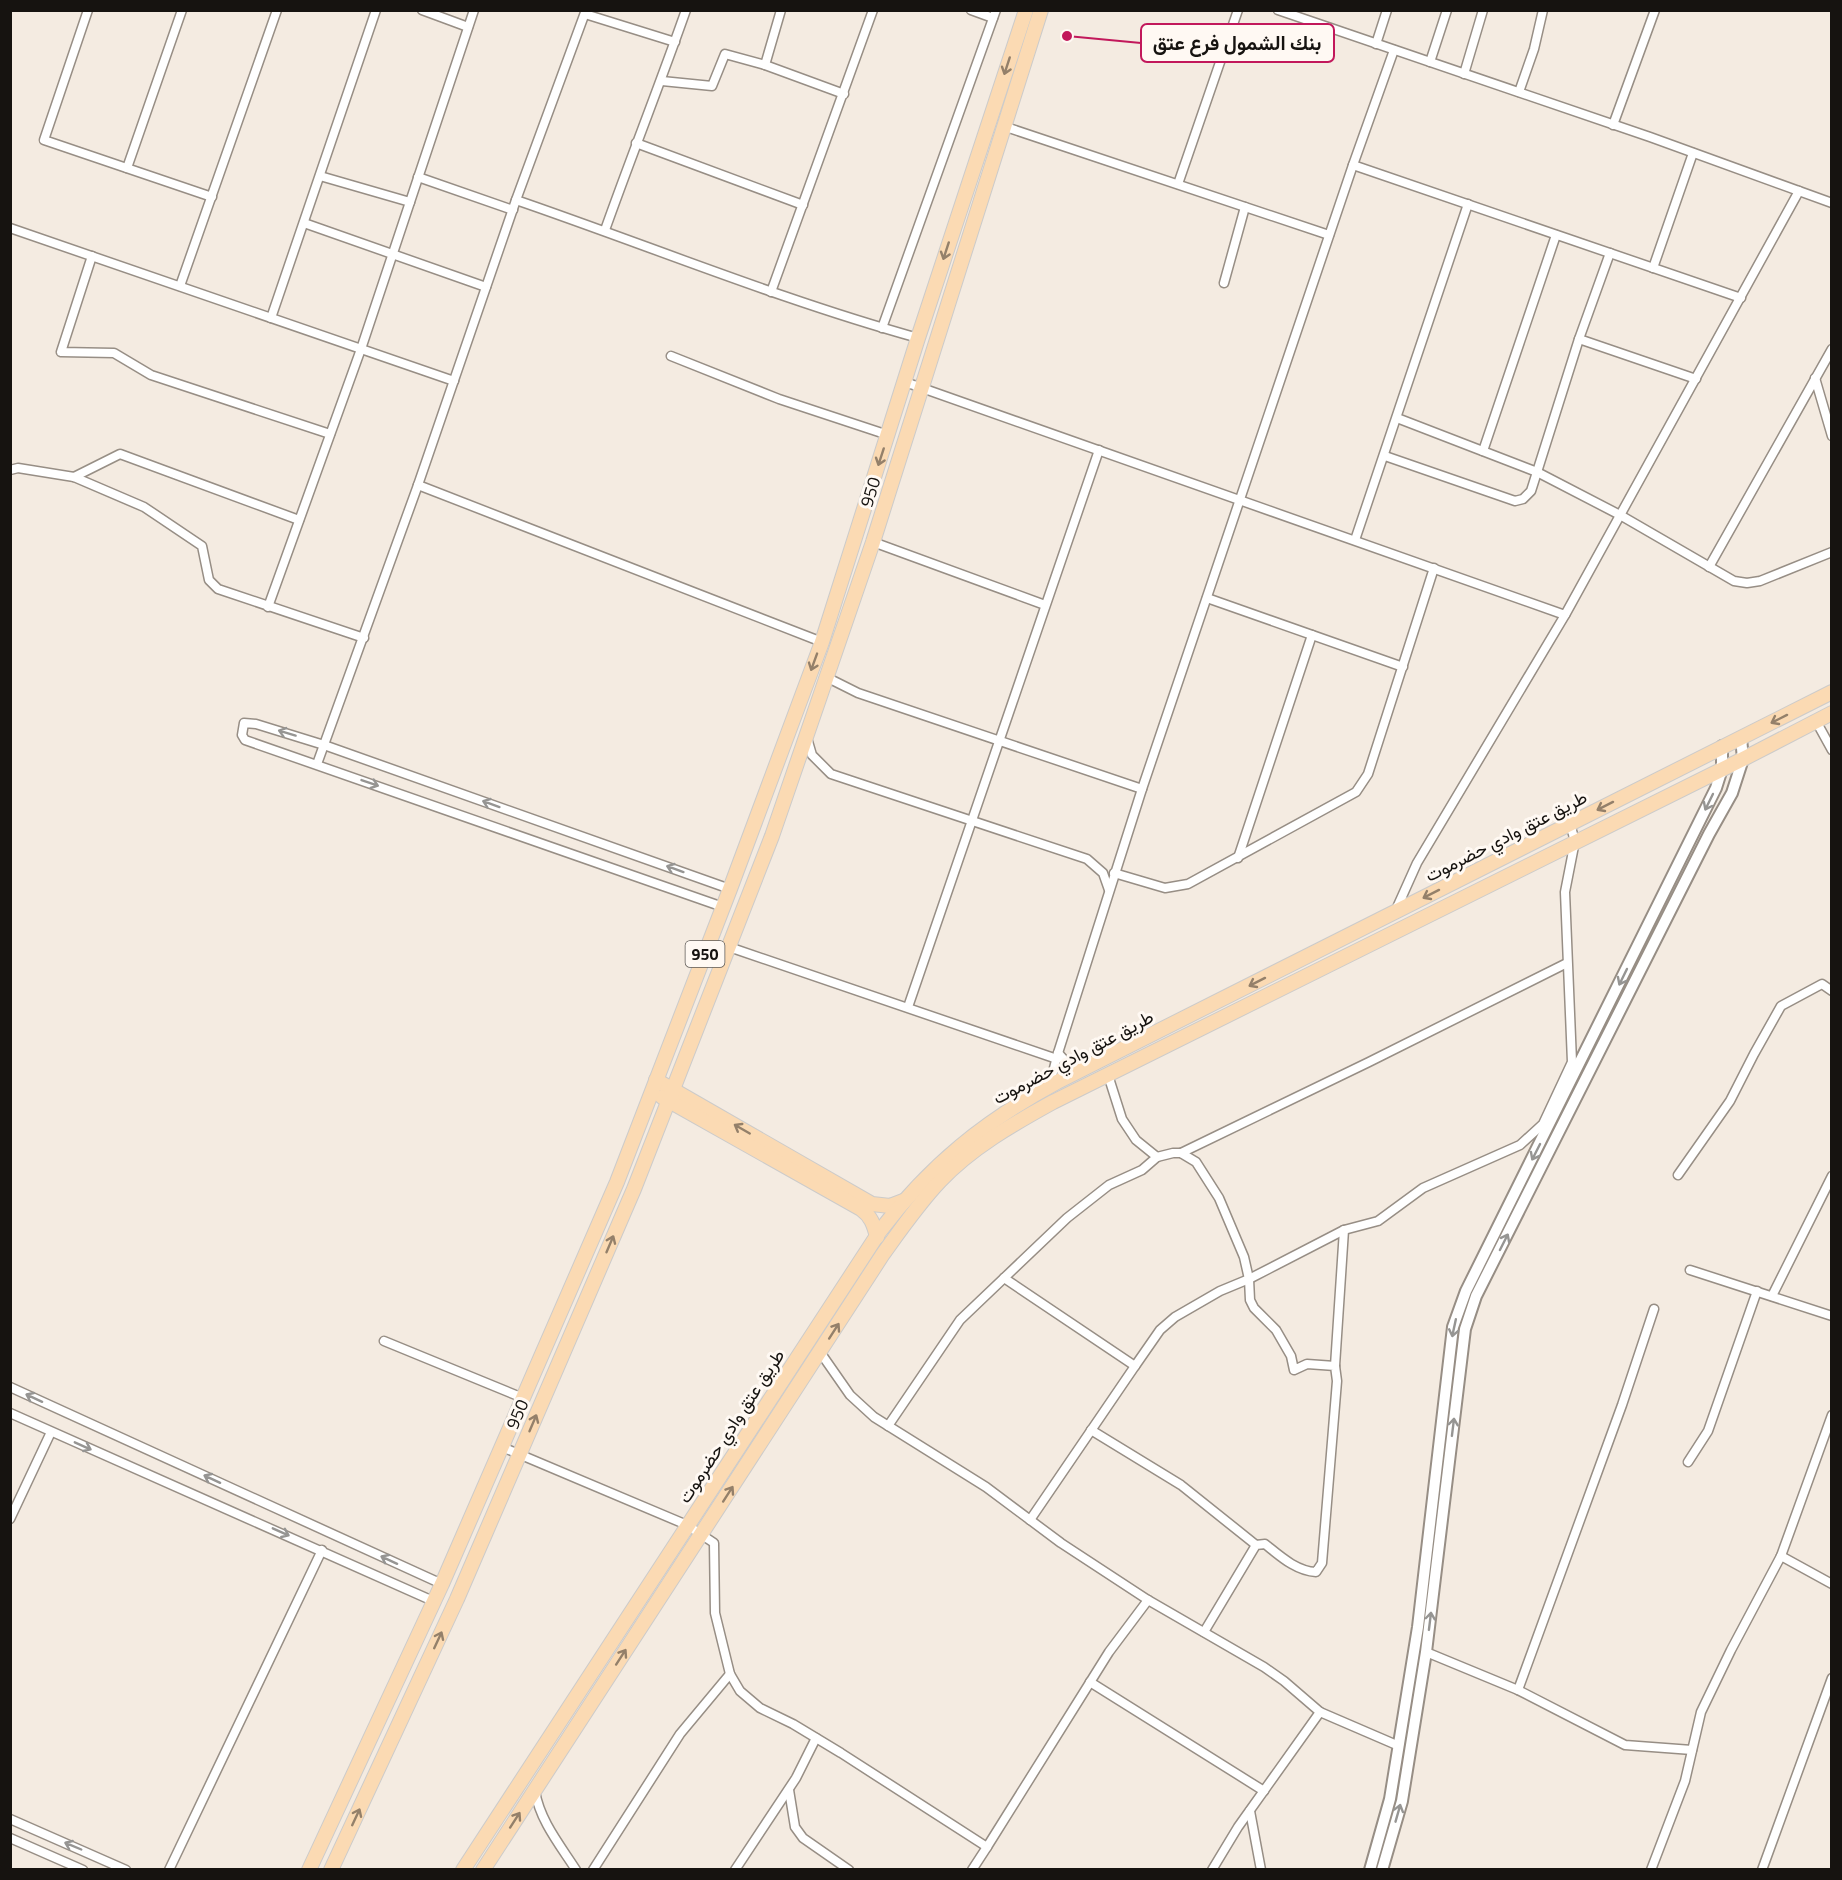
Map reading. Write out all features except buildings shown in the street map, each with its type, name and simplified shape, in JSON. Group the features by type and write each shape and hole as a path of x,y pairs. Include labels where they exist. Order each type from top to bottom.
{"main road":[{"name":"950","path":"309,1869 442,1584 617,1182 822,642 918,338 1026,10"},
{"name":"950","path":"331,1869 458,1599 634,1189 772,836 873,542 1041,10"},
{"name":"طريق عتق وادي حضرموت","path":"463,1869 877,1237 904,1200 930,1172 970,1136 1038,1092 1084,1068 1832,692"},
{"name":"طريق عتق وادي حضرموت","path":"483,1869 883,1254 940,1180 979,1148 1031,1114 1832,713"},
{"path":"654,1086 872,1204 890,1206 904,1200"},
{"path":"671,1095 861,1209 873,1223 877,1237"},
{"path":"970,1136 979,1148"}],"street":[{"path":"88,10 44,140 212,197"},
{"path":"127,168 182,10"},
{"path":"180,286 277,10"},
{"path":"272,318 376,10"},
{"path":"422,10 468,27"},
{"path":"268,607 361,349 474,10"},
{"path":"605,230 636,143 662,81 686,10"},
{"path":"765,65 781,10"},
{"path":"771,292 873,10"},
{"path":"882,328 994,14 971,10"},
{"path":"1178,184 1238,10"},
{"path":"1278,10 1614,125 1832,203"},
{"path":"1376,44 1387,10"},
{"path":"1430,62 1447,10"},
{"path":"1464,74 1483,10"},
{"path":"1519,92 1534,49 1543,10"},
{"path":"1614,125 1655,10"},
{"path":"317,764 418,485 516,200 586,12 675,42"},
{"path":"1038,1092 1049,1079 1057,1056 1142,789 1329,235 1394,50"},
{"path":"662,81 712,86 725,54 765,65 844,94"},
{"path":"1004,126 1329,235"},
{"path":"636,143 803,205"},
{"path":"1653,268 1693,153"},
{"path":"1353,165 1741,298"},
{"path":"320,176 410,202"},
{"path":"418,177 513,210"},
{"path":"1395,912 1417,863 1565,615 1799,191"},
{"path":"516,200 605,230 771,292 918,338"},
{"path":"1355,540 1468,204"},
{"path":"1224,283 1245,207"},
{"path":"304,223 486,287"},
{"path":"10,228 454,381"},
{"path":"1483,452 1556,235"},
{"path":"1385,456 1515,501 1529,494 1579,339 1610,253"},
{"path":"92,256 61,352 114,353 151,375 330,434"},
{"path":"1579,339 1696,379"},
{"path":"1709,567 1832,349"},
{"path":"671,356 779,399 888,435"},
{"path":"1815,378 1832,436"},
{"path":"905,382 1565,615"},
{"path":"1397,418 1537,472 1620,515 1734,581 1754,582 1832,552"},
{"path":"908,1008 1099,450"},
{"path":"74,477 120,454 299,520"},
{"path":"10,470 18,468 74,477 144,507 202,546 209,580 218,590 364,638"},
{"path":"418,485 822,642"},
{"path":"873,542 1046,605"},
{"path":"1114,873 1157,886 1173,888 1188,884 1350,796 1362,786 1368,774 1434,568"},
{"path":"1207,598 1403,667"},
{"path":"1238,858 1312,635"},
{"path":"826,677 858,693 1142,789"},
{"path":"1816,721 1832,750"},
{"path":"723,907 245,740 242,735 244,723 256,724 324,745 730,889"},
{"path":"807,738 812,755 831,774 1087,859 1103,873 1109,890"},
{"path":"1382,1869 1402,1801 1426,1652 1465,1329 1476,1296 1709,834 1732,793 1743,759 1741,738"},
{"path":"1370,1869 1390,1799 1418,1627 1453,1327 1466,1291 1716,788 1722,769 1722,746"},
{"path":"1030,1520 1160,1330 1175,1317 1220,1291 1249,1279 1344,1230 1378,1221 1424,1188 1520,1145 1543,1124 1572,1062 1565,892 1575,841 1570,824"},
{"path":"729,947 1057,1056 1068,1064 1084,1068"},
{"path":"888,1426 960,1320 1075,1212 1109,1185 1142,1170 1157,1157 1181,1153 1567,963"},
{"path":"1678,1175 1730,1101 1781,1006 1822,984 1832,991"},
{"path":"1108,1075 1122,1119 1136,1140 1157,1157"},
{"path":"1181,1153 1196,1162 1219,1198 1244,1257 1249,1279 1250,1300 1254,1308 1276,1330 1291,1356 1294,1370 1307,1365 1335,1366"},
{"path":"1772,1296 1832,1176"},
{"path":"1091,1430 1181,1485 1256,1545 1265,1544 1292,1564 1308,1572 1316,1572 1322,1563 1336,1381 1344,1230"},
{"path":"1690,1270 1832,1316"},
{"path":"1004,1278 1135,1366"},
{"path":"1688,1462 1708,1431 1757,1292"},
{"path":"1518,1690 1622,1405 1654,1309"},
{"path":"384,1341 523,1398"},
{"path":"820,1352 850,1395 874,1417 986,1487 1060,1543 1148,1600 1284,1681 1320,1712 1399,1746"},
{"path":"10,1387 442,1584"},
{"path":"10,1413 433,1601"},
{"path":"1651,1869 1684,1781 1701,1712 1781,1556 1832,1415"},
{"path":"10,1519 51,1432"},
{"path":"502,1447 687,1525 714,1543 716,1613 730,1674 740,1691 760,1708 816,1738 987,1847"},
{"path":"1204,1632 1256,1545"},
{"path":"169,1869 322,1550"},
{"path":"1781,1556 1832,1584"},
{"path":"972,1869 1109,1652 1148,1600"},
{"path":"1426,1652 1518,1690 1625,1745 1692,1750"},
{"path":"593,1869 680,1734 730,1674"},
{"path":"1762,1869 1832,1678"},
{"path":"1090,1683 1264,1791"},
{"path":"1212,1869 1320,1712"},
{"path":"735,1869 789,1790 816,1738"},
{"path":"535,1789 539,1808 547,1825 576,1869"},
{"path":"789,1790 795,1827 803,1838 849,1869"},
{"path":"1250,1811 1261,1869"},
{"path":"10,1819 126,1869"},
{"path":"10,1838 83,1869"}],"place":[{"name":"بنك الشمول فرع عتق","path":"1067,36"}]}
